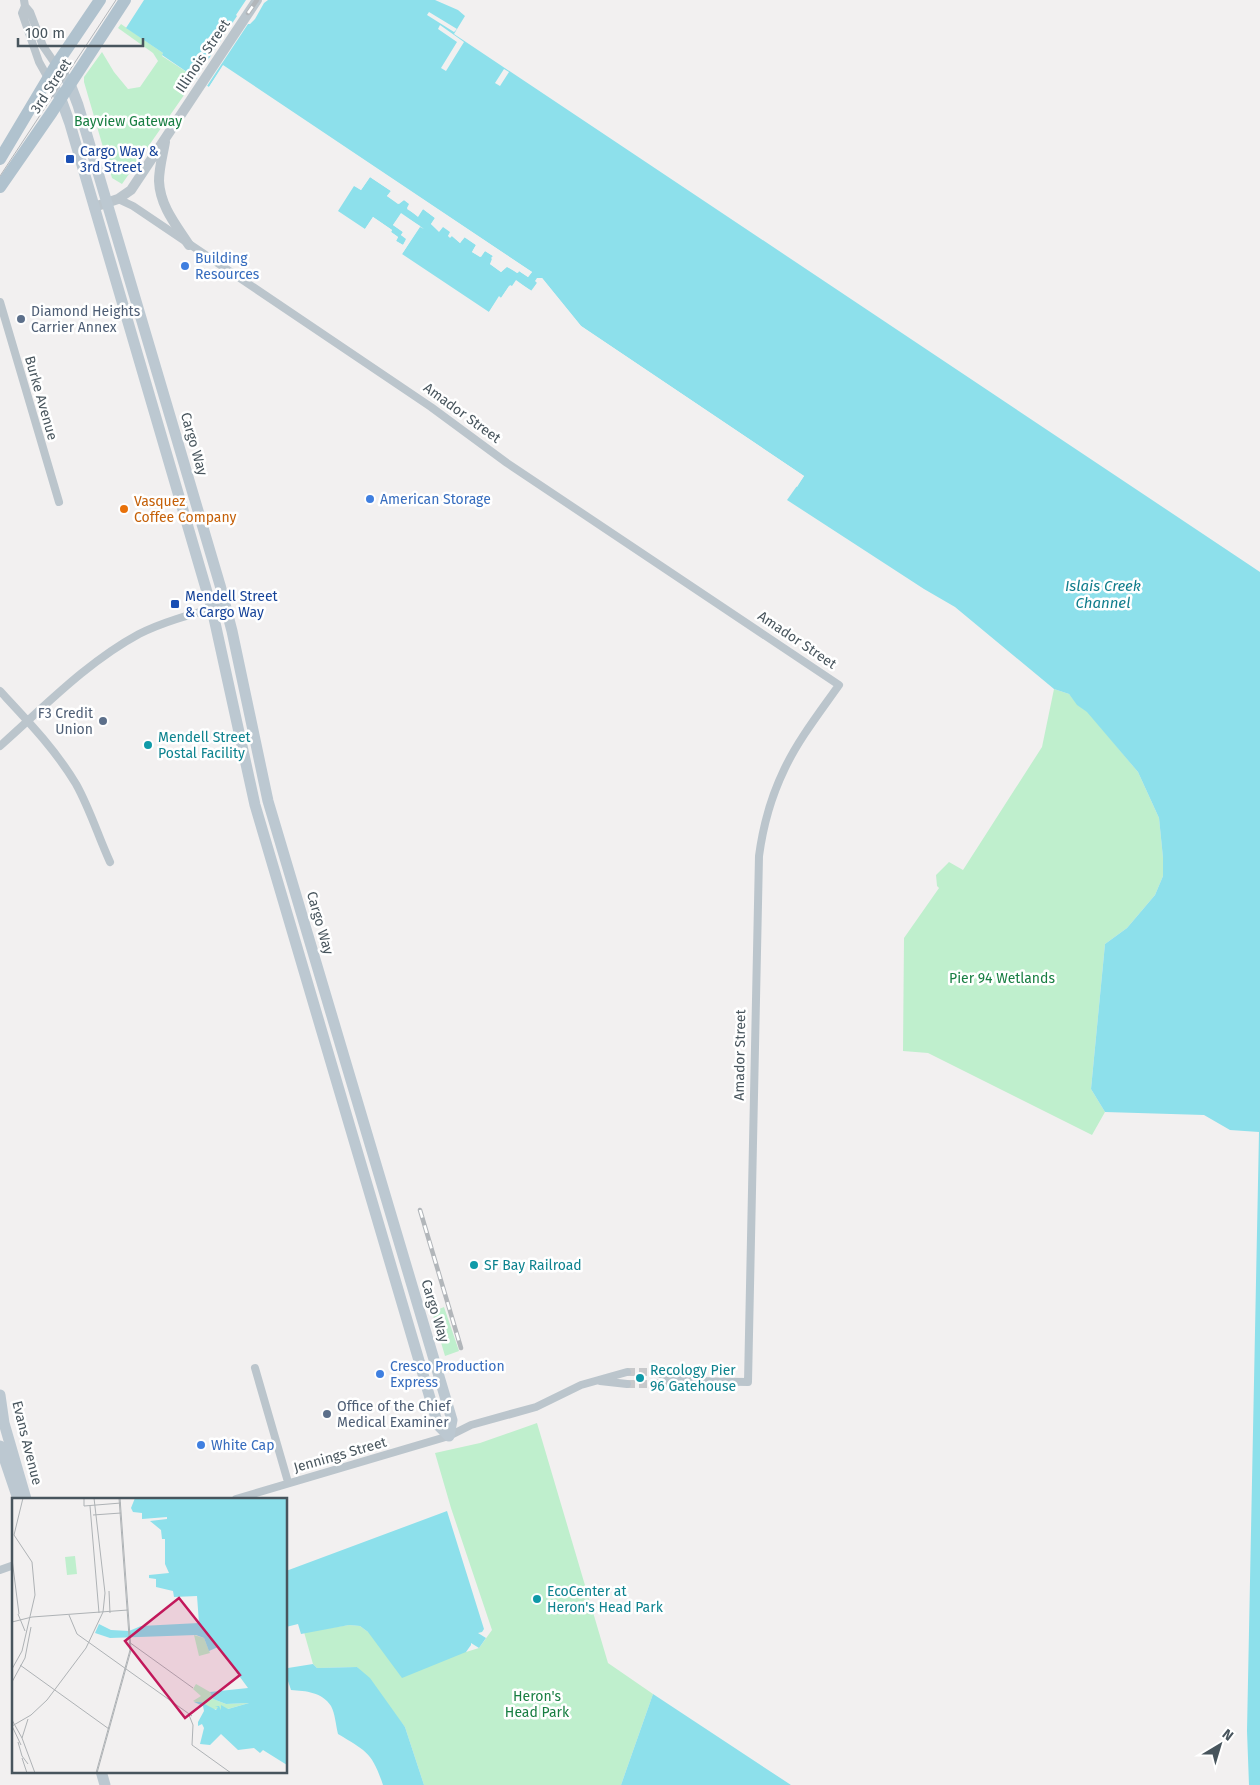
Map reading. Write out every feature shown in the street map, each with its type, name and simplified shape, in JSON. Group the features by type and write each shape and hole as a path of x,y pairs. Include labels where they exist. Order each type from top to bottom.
{"main road":[{"name":"3rd Street","path":"0,159 56,65 100,0"},
{"name":"3rd Street","path":"0,187 61,99 125,0"},
{"name":"Cargo Way","path":"56,65 70,84 113,200 226,605 268,801 452,1420 449,1436"},
{"name":"Cargo Way","path":"48,78 61,99 70,124 148,387 212,609 254,804 438,1425 449,1436"},
{"name":"Evans Avenue","path":"0,1395 4,1422 26,1498"},
{"name":"Evans Avenue","path":"0,1446 18,1498"},
{"path":"98,1785 100,1772"},
{"path":"100,1772 105,1785"}],"street":[{"name":"Illinois Street","path":"113,200 131,190 257,0"},
{"path":"24,3 30,12 43,46 56,65"},
{"path":"24,3 22,13 39,62 48,78"},
{"path":"166,136 159,180 161,193 167,212 189,245"},
{"path":"94,207 113,200"},
{"name":"Amador Street","path":"113,200 133,206 431,407 507,463 838,685 784,768 768,810 759,856 748,1382 689,1381 653,1384"},
{"name":"Burke Avenue","path":"0,302 59,502"},
{"path":"0,746 90,667 114,649 156,627 226,605"},
{"path":"0,691 55,754 77,786 86,802 110,862"},
{"path":"255,1368 288,1482"},
{"path":"596,1381 627,1372"},
{"name":"Amador Street","path":"653,1372 689,1381"},
{"path":"596,1381 627,1384"},
{"name":"Jennings Street","path":"239,1498 449,1436 470,1425 536,1407 581,1385 596,1381"},
{"path":"0,1570 12,1565"}],"green space":[{"name":"Bayview Gateway","path":"121,24 163,53 162,56 196,78 122,184 112,178 84,82 84,77 102,52 114,72 128,89 140,87 158,61 153,53 118,28"},
{"name":"Pier 94 Wetlands","path":"1054,689 1069,694 1078,705 1088,712 1138,772 1159,818 1163,858 1163,876 1155,895 1127,928 1105,944 1091,1089 1105,1112 1092,1135 928,1053 903,1051 904,938 939,888 936,875 949,862 963,870 1042,747"},
{"path":"444,1307 459,1351 445,1356 432,1312"},
{"name":"Heron's Head Park","path":"537,1423 608,1663 653,1694 621,1785 424,1785 405,1727 357,1667 317,1668 313,1664 304,1632 349,1625 360,1626 368,1632 466,1652 479,1648 492,1630 451,1508 435,1453 480,1443"}],"water":[{"name":"Islais Creek Channel","path":"144,0 435,0 458,10 465,16 454,34 1260,572 1260,1785 1249,1785 1247,1731 1259,1132 1230,1130 1204,1115 1105,1112 1091,1089 1105,944 1127,928 1155,895 1163,876 1159,818 1138,772 1087,712 1077,705 1069,694 1054,689 955,607 787,500 804,476 581,326 542,278 537,278 537,283 532,291 516,281 512,287 509,286 501,298 499,297 489,312 402,254 420,226 401,214 393,225 403,232 401,235 407,239 403,245 396,241 398,237 391,232 392,230 373,217 365,229 338,211 354,186 361,190 370,177 391,191 387,196 398,204 404,200 410,204 407,209 418,216 423,209 435,218 431,224 439,231 443,226 451,232 448,236 452,236 460,243 464,237 476,245 472,252 481,257 485,251 493,256 490,264 501,272 507,266 517,273 519,271 528,277 532,272 223,66 209,87 162,55 163,53 126,28"},
{"path":"447,1511 484,1629 478,1633 486,1638 479,1648 471,1643 466,1652 402,1678 368,1632 360,1626 349,1625 301,1634 298,1624 288,1626 288,1570"},
{"path":"313,1664 317,1668 357,1667 370,1678 405,1727 424,1785 383,1785 375,1765 367,1754 338,1734 334,1712 327,1701 313,1693 291,1690 288,1681 288,1668"},
{"path":"653,1694 791,1785 621,1785"}],"pier":[{"path":"246,0 268,0 264,3 255,19 248,24 207,86 196,78"},
{"path":"429,12 457,29 454,32 427,15"},
{"path":"440,25 464,42 446,71 441,68 457,42 438,29"},
{"path":"223,65 532,272 528,277 519,271 518,273 507,267 501,272 490,264 493,256 485,251 480,257 472,252 476,245 465,237 460,243 452,236 450,238 448,236 450,232 443,227 439,232 431,224 435,218 423,209 418,217 407,208 409,204 404,200 399,204 387,196 391,191 370,177 361,190 352,184 355,183 360,186 368,175 371,174 392,189 391,195 399,201 404,198 411,202 410,208 418,213 423,207 437,216 438,219 435,223 439,227 444,224 452,230 455,237 459,240 465,234 478,243 479,246 475,251 480,254 485,248 495,254 493,264 501,269 508,264 528,274 224,69 211,89 209,87"},
{"path":"504,69 509,72 500,86 495,83"},
{"path":"401,213 424,229 420,227 402,254 400,252 403,248 394,242 395,238 389,234 389,230 373,220 367,230 365,229 373,217 392,230 391,232 398,237 396,241 403,245 406,239 401,235 403,232 393,225","holes":["402,217 417,227 409,238 404,234 405,230 396,225"]},
{"path":"537,278 542,278 581,326 804,476 797,487 794,485 801,477 579,328 541,281 538,281 539,284 532,293 516,284 513,289 510,289 503,300 500,300 491,313 489,312 499,296 501,298 516,280 531,291 537,283 535,281"}],"tunnel":[{"path":"627,1372 653,1372"},
{"path":"627,1384 653,1384"}],"tram line":[{"path":"0,176 116,0"}],"railway":[{"path":"248,13 257,0"},
{"path":"420,1210 461,1348"}],"place":[{"name":"Cargo Way & 3rd Street","path":"70,159"},
{"name":"Building Resources","path":"185,266"},
{"name":"Diamond Heights Carrier Annex","path":"21,319"},
{"name":"American Storage","path":"370,499"},
{"name":"Vasquez Coffee Company","path":"124,509"},
{"name":"Mendell Street & Cargo Way","path":"175,604"},
{"name":"F3 Credit Union","path":"103,721"},
{"name":"Mendell Street Postal Facility","path":"148,745"},
{"name":"SF Bay Railroad","path":"474,1265"},
{"name":"Cresco Production Express","path":"380,1374"},
{"name":"Recology Pier 96 Gatehouse","path":"640,1378"},
{"name":"Office of the Chief Medical Examiner","path":"327,1414"},
{"name":"White Cap","path":"201,1445"},
{"name":"EcoCenter at Heron's Head Park","path":"537,1599"}]}
